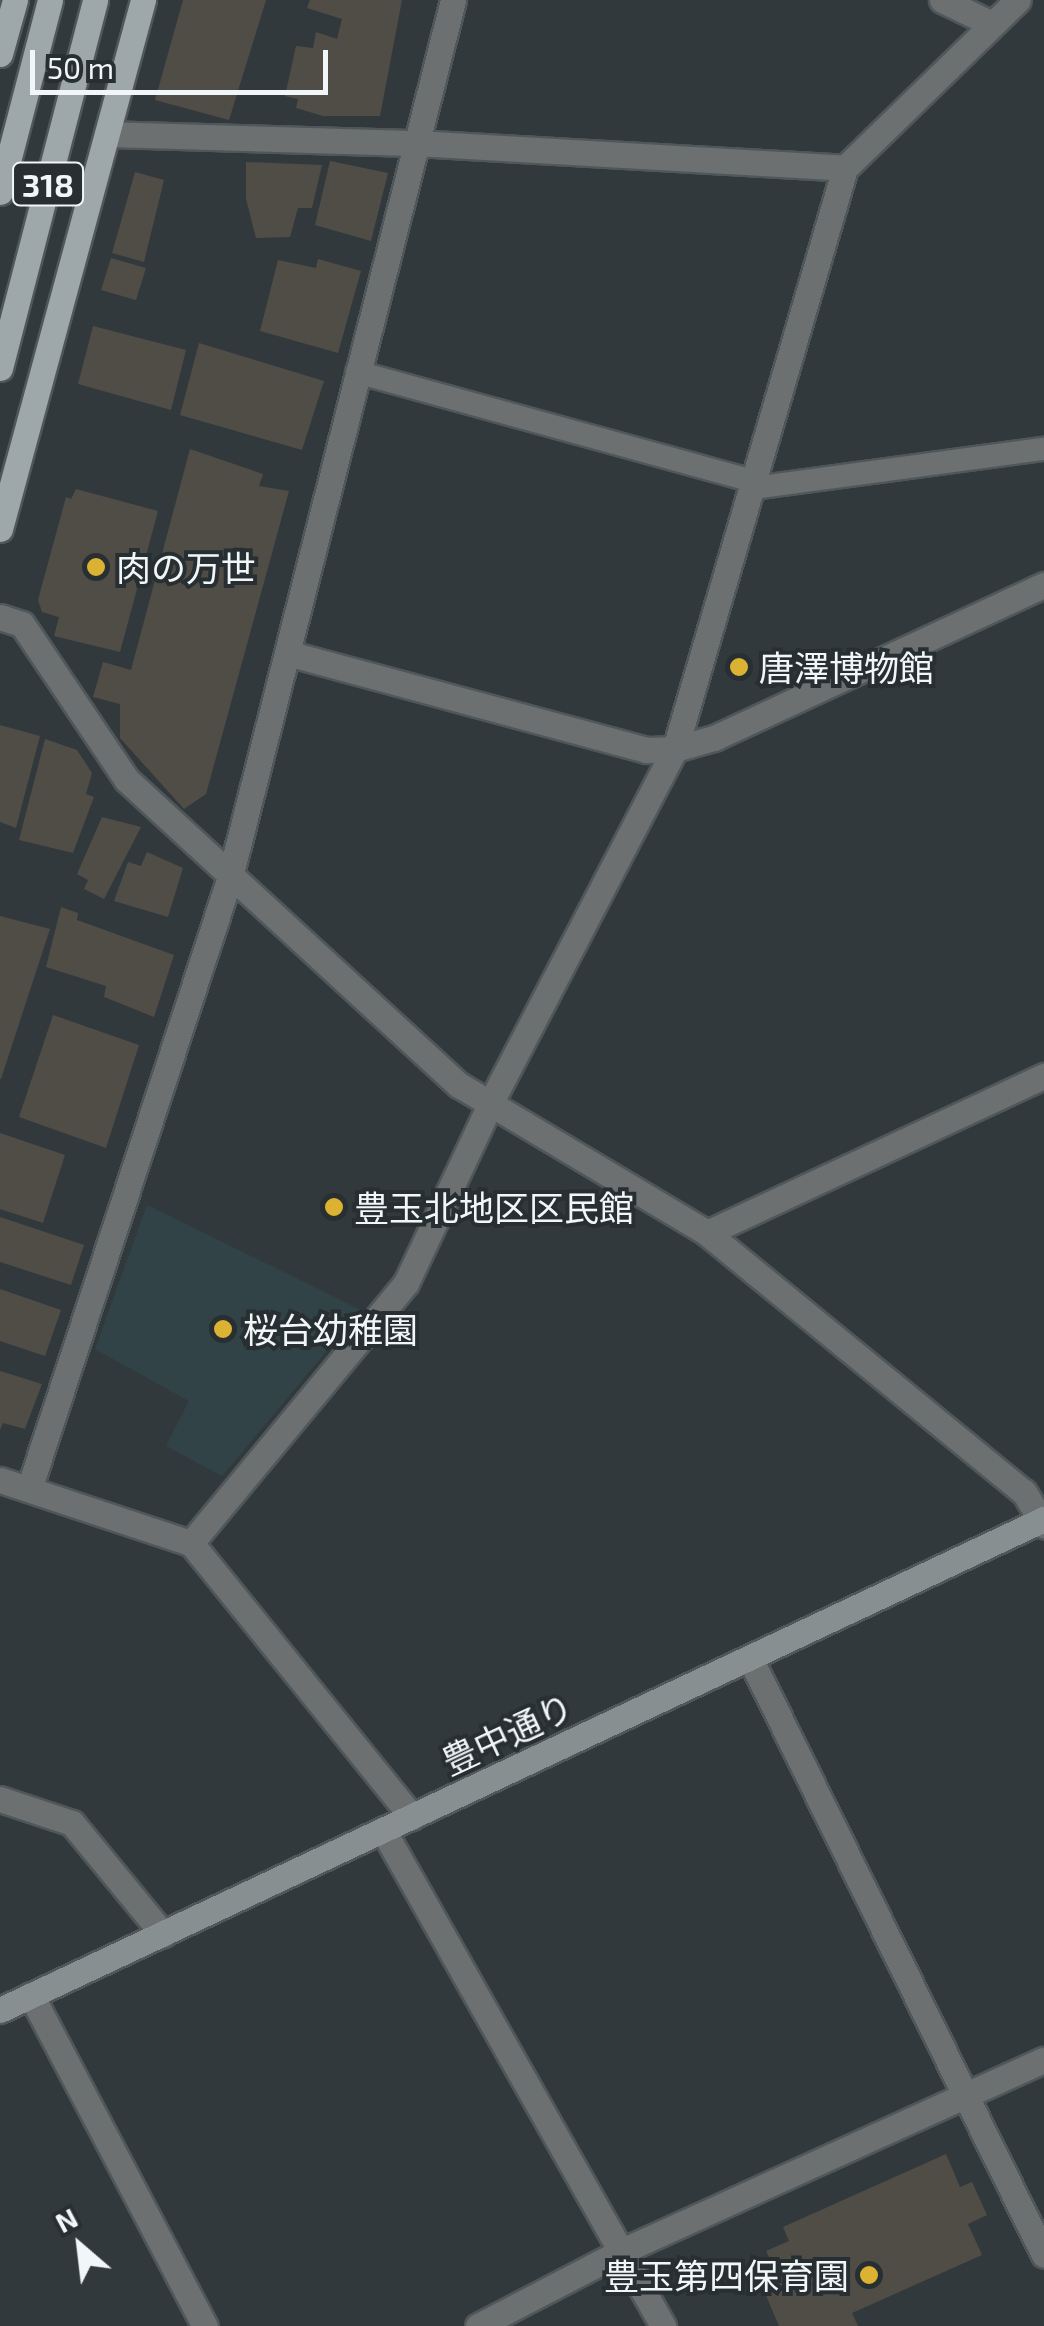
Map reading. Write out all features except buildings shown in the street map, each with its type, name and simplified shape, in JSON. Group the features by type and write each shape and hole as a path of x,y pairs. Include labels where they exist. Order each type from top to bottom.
{"main road":[{"path":"0,54 15,0"},
{"name":"318","path":"0,192 50,0"},
{"name":"318","path":"0,368 95,0"},
{"path":"0,530 143,0"}],"street":[{"path":"29,1489 230,877 453,0"},
{"path":"942,0 992,24"},
{"path":"191,1544 406,1283 491,1102 675,748 756,485 844,168 1018,0"},
{"path":"106,134 415,142 844,168"},
{"path":"287,653 647,750 675,748 714,738 1044,585"},
{"path":"0,617 22,624 127,780 459,1085 708,1233 1024,1492 1043,1521"},
{"path":"708,1233 1044,1076"},
{"path":"0,1480 191,1544 412,1817"},
{"name":"豊中通り","path":"0,2010 1043,1521"},
{"path":"750,1658 1044,2255"},
{"path":"0,1798 72,1822 162,1934"},
{"path":"384,1830 663,2326"},
{"path":"31,1996 205,2326"},
{"path":"478,2326 620,2252 1044,2060"}],"lane":[{"path":"357,372 756,485 1044,449"}],"shaded area":[{"name":"桜台幼稚園","path":"147,1205 361,1310 222,1476 166,1446 189,1401 95,1349"}],"place":[{"name":"肉の万世","path":"96,567"},
{"name":"唐澤博物館","path":"739,667"},
{"name":"豊玉北地区区民館","path":"334,1207"},
{"name":"桜台幼稚園","path":"223,1329"},
{"name":"豊玉第四保育園","path":"869,2275"}]}
